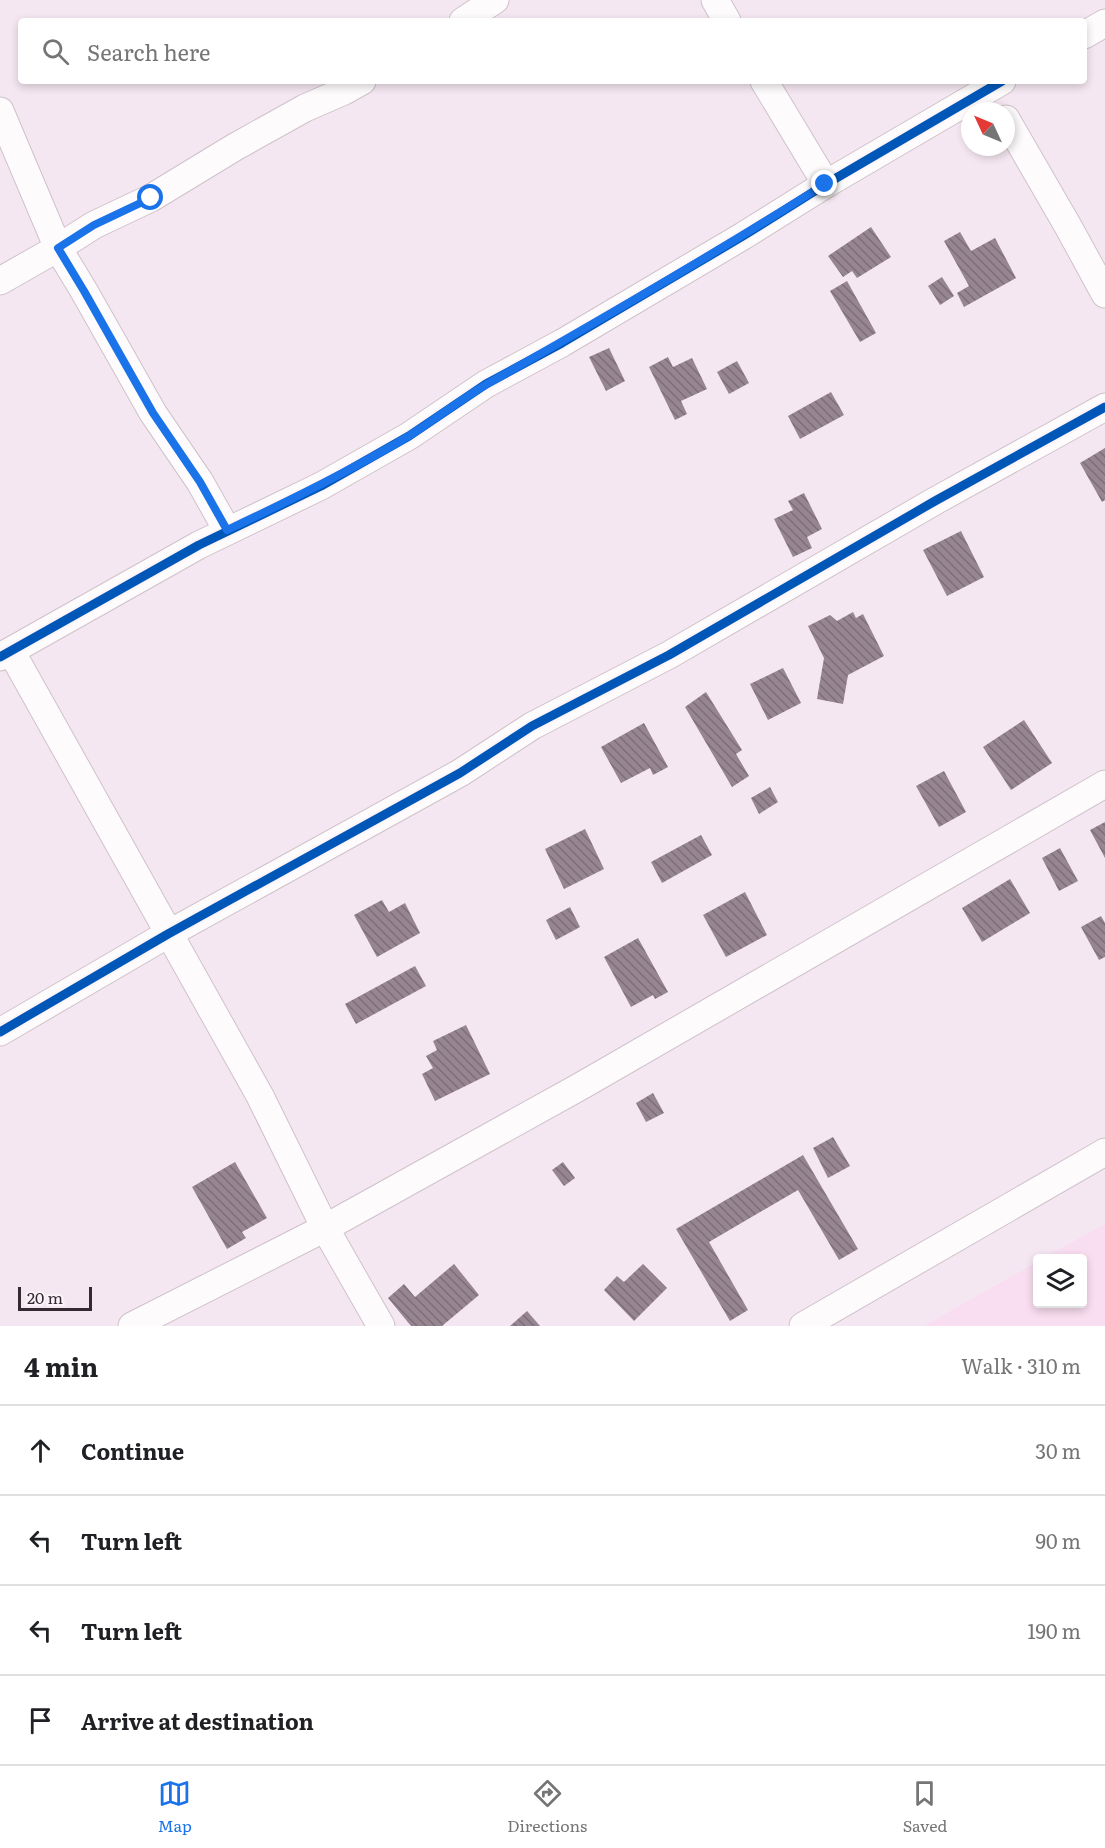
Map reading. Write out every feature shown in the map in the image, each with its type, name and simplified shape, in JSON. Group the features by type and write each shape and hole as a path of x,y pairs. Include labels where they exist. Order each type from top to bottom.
{"street":[{"path":"468,18 495,0"},
{"path":"715,0 725,18"},
{"path":"1087,33 1105,23"},
{"path":"0,281 94,225 151,198 245,141 356,84"},
{"path":"766,84 825,184"},
{"path":"381,1326 325,1228 260,1096 5,654 227,530 321,486 410,435 486,384 562,343 743,236 825,184 997,94"},
{"path":"0,111 58,248 153,413 200,482 227,530"},
{"path":"1015,135 1105,294"},
{"path":"0,1032 168,934 459,773 532,726 669,655 935,501 1105,408"},
{"path":"132,1326 325,1228 591,1080 1105,784"},
{"path":"803,1326 1105,1152"}],"shaded area":[{"path":"1105,1224 1105,1326 924,1326 1033,1264 1033,1308 1087,1308 1087,1254 1050,1254"}],"building":[{"path":"871,227 891,257 857,278 852,271 843,277 828,256"},
{"path":"960,232 971,251 995,238 1016,278 964,307 957,293 969,286 944,241"},
{"path":"942,277 954,296 940,305 928,286"},
{"path":"847,281 876,333 860,342 830,291"},
{"path":"609,348 625,381 606,391 589,357"},
{"path":"668,357 673,367 692,358 707,389 681,401 687,414 675,420 649,367"},
{"path":"737,361 749,383 729,394 717,372"},
{"path":"831,392 844,415 800,439 788,416"},
{"path":"1105,448 1105,500 1102,502 1080,463"},
{"path":"804,493 822,529 807,537 812,548 793,557 774,519 793,510 788,501"},
{"path":"961,531 984,577 947,596 923,550"},
{"path":"853,612 856,618 863,614 884,656 848,675 843,704 817,699 824,658 808,626 830,615 837,621"},
{"path":"783,668 801,703 768,720 750,684"},
{"path":"706,692 742,750 736,754 749,776 732,787 685,707"},
{"path":"1024,720 1052,763 1011,790 983,747"},
{"path":"644,723 668,767 653,775 650,768 621,783 601,747"},
{"path":"944,771 966,812 939,827 916,786"},
{"path":"770,787 778,802 759,814 751,798"},
{"path":"1105,822 1105,858 1090,830"},
{"path":"585,829 604,869 564,889 545,849"},
{"path":"701,835 712,855 662,883 651,862"},
{"path":"1060,848 1078,881 1059,891 1042,858"},
{"path":"1010,879 1030,913 982,942 962,908"},
{"path":"745,892 767,935 726,957 703,915"},
{"path":"382,900 389,912 405,903 420,933 377,957 354,915"},
{"path":"570,907 580,927 556,940 546,920"},
{"path":"1101,916 1105,923 1105,957 1099,960 1081,927"},
{"path":"638,938 668,992 655,999 653,995 631,1007 604,957"},
{"path":"415,966 426,986 356,1024 345,1004"},
{"path":"466,1025 490,1074 435,1101 422,1074 433,1068 426,1056 437,1050 433,1041"},
{"path":"653,1093 664,1113 646,1122 636,1103"},
{"path":"833,1137 850,1166 828,1178 813,1148"},
{"path":"803,1155 858,1249 839,1260 798,1190 709,1242 748,1310 730,1321 676,1229"},
{"path":"235,1162 267,1218 242,1232 246,1238 227,1249 192,1187"},
{"path":"563,1162 575,1178 564,1186 552,1170"},
{"path":"454,1264 479,1295 442,1326 411,1326 388,1298 404,1284 415,1297"},
{"path":"643,1264 667,1288 634,1321 604,1290 617,1276 624,1282"},
{"path":"527,1311 540,1326 510,1326"}],"cycle path":[{"path":"0,657 199,545 321,486 409,436 486,384 562,343 997,84"},
{"path":"0,1032 168,934 460,773 532,726 669,655 935,501 1105,407"}],"route":[{"path":"151,198 94,225 58,248 153,413 200,482 227,530 321,486 410,435 486,384 562,343 743,236 825,184"}]}
